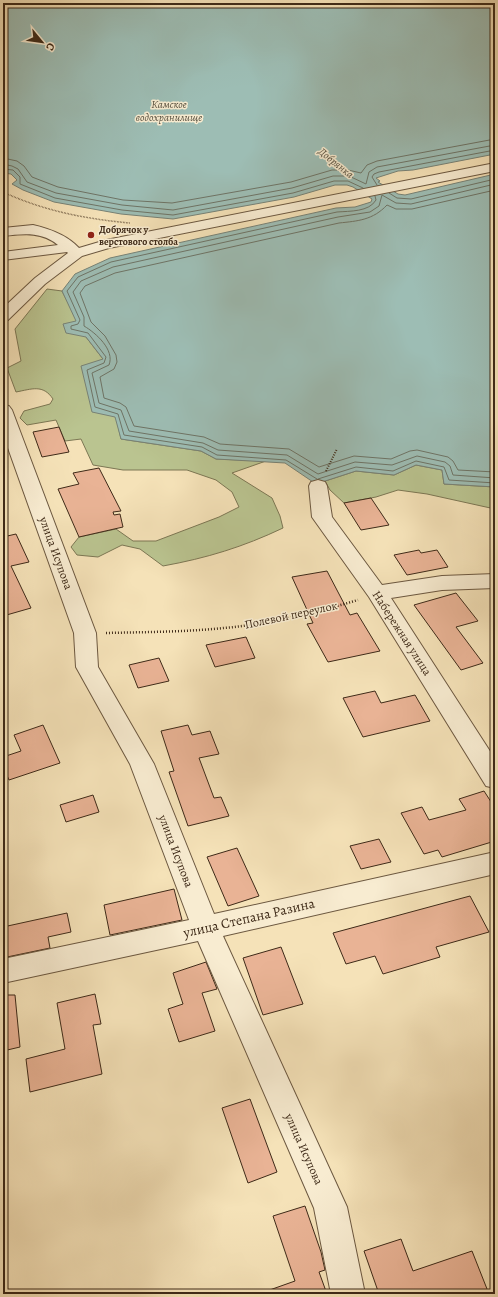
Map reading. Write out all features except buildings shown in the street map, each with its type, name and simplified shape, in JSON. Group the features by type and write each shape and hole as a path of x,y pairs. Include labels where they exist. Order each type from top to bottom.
{"street":[{"path":"3,256 74,250 355,196 495,167"},
{"path":"3,232 33,229 57,237 74,250"},
{"path":"3,317 18,301 74,250"},
{"path":"3,303 18,301"},
{"name":"улица Исупова","path":"3,410 11,456 85,633 87,667 142,764 206,928 330,1206 348,1294"},
{"name":"Набережная улица","path":"318,486 322,517 377,593 495,779"},
{"path":"377,593 442,583 495,581"},
{"name":"улица Степана Разина","path":"3,971 206,928 495,863"}],"path":[{"path":"3,192 31,205 75,216 134,224"},
{"path":"318,486 337,449"},
{"name":"Полевой переулок","path":"85,633 205,630 252,625 321,611 377,593"}],"green space":[{"path":"47,289 62,291 86,337 103,359 121,439 201,451 216,459 266,461 232,473 272,498 280,516 283,528 254,541 224,551 163,566 140,549 122,545 98,557 77,555 71,547 79,537 116,529 133,541 156,541 219,517 239,507 232,492 216,480 187,470 123,470 93,465 81,439 65,441 56,420 27,425 20,418 24,411 50,404 53,399 49,394 41,389 16,392 7,368 21,361 15,329"},
{"path":"416,465 442,470 444,484 495,487 495,509 427,494 398,490 376,497 344,503 330,490 325,481 356,471 394,475"}],"water":[{"path":"3,3 495,3 495,154 413,170 398,171 376,178 380,181 378,182 398,194 405,195 495,174 495,487 444,484 442,470 416,465 394,475 356,471 316,484 285,463 216,459 201,451 121,439 115,417 92,412 81,366 103,359 86,337 66,333 63,324 76,321 62,291 75,274 110,258 336,208 355,207 371,202 372,199 353,187 347,185 335,185 294,197 173,219 121,214 54,202 23,190 12,184 17,180 11,174 3,173"}],"place":[{"name":"Добрячок у верстового столба","path":"91,235"}],"water label":[{"name":"Камское водохранилище","path":"169,110"},
{"name":"Добрянка","path":"336,163"}]}
